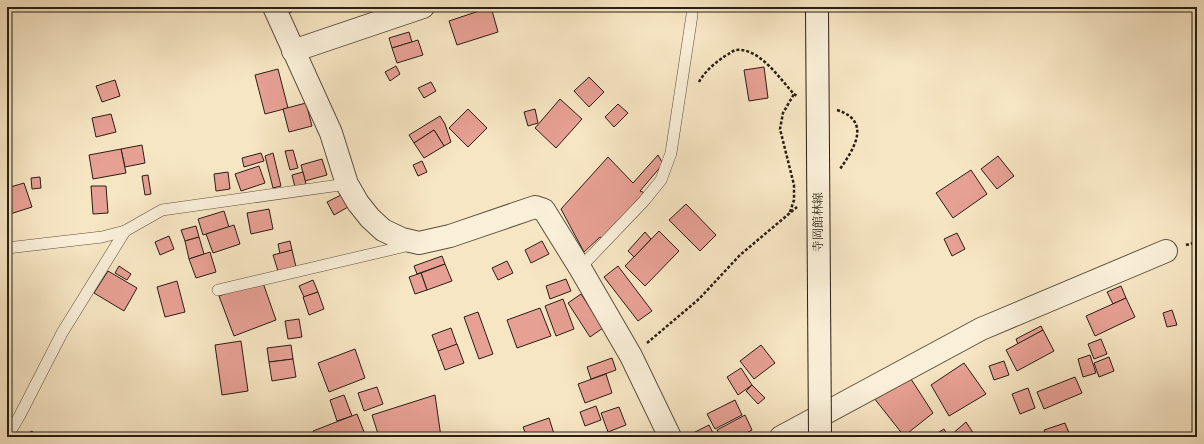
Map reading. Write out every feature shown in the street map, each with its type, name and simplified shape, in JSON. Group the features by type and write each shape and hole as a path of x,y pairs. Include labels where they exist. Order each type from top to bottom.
{"street":[{"path":"274,7 331,133 347,184 358,203 370,218 383,230 402,239 419,243 450,236 535,207 544,210 580,268 631,356 670,437"},
{"path":"293,51 424,7"},
{"name":"寺岡館林線","path":"817,7 820,437"},
{"path":"780,437 981,329 1166,251"}],"lane":[{"path":"580,268 662,180 672,153 692,7"},
{"path":"7,248 102,237 125,231 162,210 347,184"},
{"path":"8,437 62,333 125,231"},
{"path":"218,290 419,243"}],"path":[{"path":"696,86 703,74 718,60 734,51 742,50 761,58 794,94 817,106 827,106 843,112 853,118 858,129 857,139 851,153 839,171"},
{"path":"789,214 794,200 794,185 780,129 783,114 794,94"},
{"path":"631,356 699,299 740,255 800,204"}],"building":[{"path":"286,7 306,7 288,13"},
{"path":"491,7 498,32 457,45 449,21"},
{"path":"409,32 412,42 392,48 389,38"},
{"path":"418,40 423,55 397,63 392,48"},
{"path":"396,66 400,74 390,81 385,72"},
{"path":"764,67 768,98 749,101 744,70"},
{"path":"278,69 288,108 265,114 255,75"},
{"path":"589,77 604,92 589,107 574,91"},
{"path":"115,80 120,96 102,102 96,86"},
{"path":"431,82 436,91 424,98 418,88"},
{"path":"560,99 582,119 556,148 535,128"},
{"path":"306,103 312,126 289,132 283,109"},
{"path":"618,104 628,113 614,127 605,117"},
{"path":"468,109 487,128 468,147 449,128"},
{"path":"535,109 538,123 528,126 524,112"},
{"path":"111,114 116,132 96,137 92,118"},
{"path":"440,116 445,124 451,142 444,146 434,130 414,143 409,135"},
{"path":"434,130 444,146 424,158 414,143"},
{"path":"142,145 145,163 125,167 121,149"},
{"path":"121,149 126,173 93,179 89,155"},
{"path":"293,150 298,168 290,170 285,151"},
{"path":"261,153 264,161 244,167 242,158"},
{"path":"273,153 281,186 273,188 265,156"},
{"path":"658,155 663,164 640,191 645,193 603,239 600,237 584,252 561,209 608,157 633,183"},
{"path":"998,156 1014,176 997,189 981,169"},
{"path":"322,159 327,175 305,181 301,165"},
{"path":"422,161 427,172 418,176 413,165"},
{"path":"259,166 265,183 241,191 235,174"},
{"path":"971,170 987,194 953,218 936,193"},
{"path":"228,172 230,189 216,191 214,174"},
{"path":"303,172 306,184 295,187 292,175"},
{"path":"148,175 151,194 145,195 142,176"},
{"path":"40,177 41,188 32,189 31,178"},
{"path":"24,183 32,207 7,215 7,188"},
{"path":"91,186 106,186 108,213 93,214"},
{"path":"341,195 348,207 334,215 327,202"},
{"path":"686,204 716,235 700,251 669,220"},
{"path":"269,209 273,229 251,234 247,213"},
{"path":"224,211 229,227 203,235 198,219"},
{"path":"234,225 240,244 213,253 206,234"},
{"path":"196,226 199,237 185,241 181,230"},
{"path":"659,231 679,251 645,286 625,266"},
{"path":"645,232 651,239 634,257 628,251"},
{"path":"957,233 965,249 952,256 944,239"},
{"path":"169,236 174,249 160,255 155,242"},
{"path":"199,237 204,254 189,259 185,241"},
{"path":"290,241 292,250 280,254 278,244"},
{"path":"542,241 549,254 531,263 525,250"},
{"path":"292,250 296,267 278,271 273,255"},
{"path":"210,252 216,272 196,278 189,259"},
{"path":"442,256 445,264 417,274 414,266"},
{"path":"507,261 513,273 498,280 492,268"},
{"path":"445,264 452,281 427,290 421,273"},
{"path":"119,266 131,274 127,280 115,273"},
{"path":"618,266 652,311 638,321 604,277"},
{"path":"108,271 137,288 124,311 94,293"},
{"path":"421,273 427,290 415,294 409,277"},
{"path":"566,279 571,291 550,299 546,286"},
{"path":"262,280 276,320 234,336 219,296"},
{"path":"313,280 318,292 304,297 299,286"},
{"path":"177,281 185,312 165,317 157,287"},
{"path":"1121,286 1126,298 1113,304 1107,292"},
{"path":"318,292 324,309 309,315 303,297"},
{"path":"581,294 603,328 590,337 568,303"},
{"path":"1126,298 1135,317 1095,336 1086,316"},
{"path":"563,299 574,329 556,336 545,306"},
{"path":"540,308 551,336 517,348 507,320"},
{"path":"1172,310 1177,325 1167,327 1163,313"},
{"path":"478,312 493,354 479,359 464,317"},
{"path":"299,319 302,337 288,339 285,321"},
{"path":"1041,326 1043,330 1018,344 1016,339"},
{"path":"451,328 457,345 438,351 432,335"},
{"path":"1043,330 1054,351 1017,371 1006,350"},
{"path":"1101,339 1107,354 1094,359 1088,344"},
{"path":"241,341 248,391 222,395 215,345"},
{"path":"457,344 464,363 445,370 438,351"},
{"path":"291,345 293,359 269,362 267,348"},
{"path":"761,345 775,363 754,379 740,361"},
{"path":"355,349 365,378 329,392 318,363"},
{"path":"1090,355 1096,373 1083,377 1078,359"},
{"path":"1109,357 1114,371 1099,377 1094,363"},
{"path":"612,358 616,370 591,379 587,367"},
{"path":"293,359 296,377 272,381 269,362"},
{"path":"1004,361 1009,375 994,380 989,366"},
{"path":"964,363 986,394 949,416 931,385"},
{"path":"741,368 752,385 738,395 727,377"},
{"path":"606,374 612,393 585,403 578,384"},
{"path":"909,376 933,413 904,436 874,398"},
{"path":"1075,377 1082,393 1044,409 1037,392"},
{"path":"752,385 765,398 758,404 746,391"},
{"path":"377,387 383,404 364,411 358,393"},
{"path":"1028,388 1035,408 1020,414 1012,394"},
{"path":"344,395 352,416 337,421 330,400"},
{"path":"435,395 441,437 379,437 372,415"},
{"path":"735,400 742,415 715,429 707,414"},
{"path":"596,406 601,420 585,426 580,412"},
{"path":"619,407 626,425 608,432 601,413"},
{"path":"357,414 366,437 315,437 313,431"},
{"path":"745,415 752,430 739,437 721,437 717,430"},
{"path":"549,418 555,437 527,437 523,427"},
{"path":"966,422 976,437 953,437 951,435"},
{"path":"1065,423 1069,433 1057,437 1047,437 1044,430"},
{"path":"709,425 713,433 706,437 692,437 691,434"},
{"path":"944,429 949,437 931,437"},
{"path":"32,431 36,437 23,437"},
{"path":"713,433 715,437 706,437"}]}
